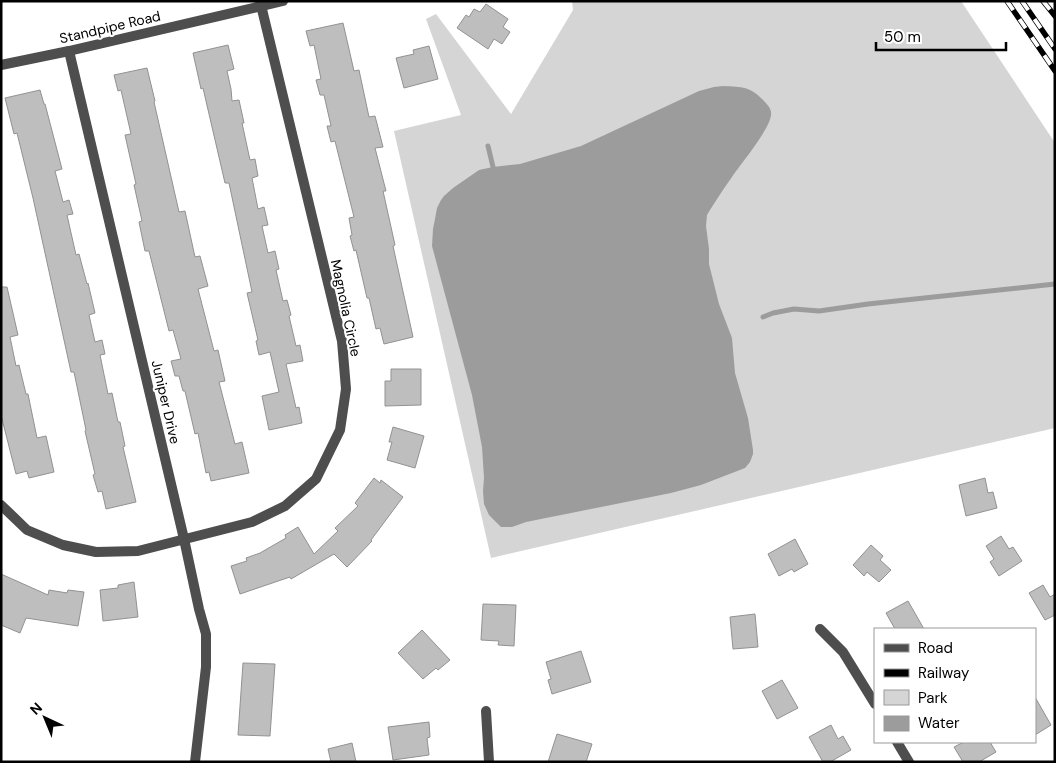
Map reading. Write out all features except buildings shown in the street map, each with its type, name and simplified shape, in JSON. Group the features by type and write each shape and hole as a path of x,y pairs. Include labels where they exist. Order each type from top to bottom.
{"street":[{"name":"Standpipe Road","path":"1,64 68,51 260,4 283,1"},
{"name":"Magnolia Circle","path":"1,505 27,530 63,545 96,552 138,551 252,522 285,506 316,478 340,430 346,389 342,341 260,4"},
{"name":"Juniper Drive","path":"68,51 206,634 206,667 195,762"},
{"path":"820,629 843,652 874,702"},
{"path":"486,711 489,762"},
{"path":"898,743 909,762"}],"green space":[{"path":"572,1 961,1 1055,143 1055,428 491,558 394,131 461,115 426,19 436,14 511,114 573,10"}],"water":[{"path":"723,86 741,87 750,90 765,102 770,108 771,113 766,129 707,215 706,226 709,264 719,304 732,338 735,373 748,418 753,450 750,462 745,468 701,485 671,493 526,522 512,527 501,527 489,515 484,504 482,447 472,395 432,246 437,208 441,200 453,188 479,170 520,164 581,146 699,91"}],"waterway":[{"path":"488,146 493,167"},
{"path":"763,317 794,309 819,311 1055,284"}],"railway":[{"path":"1007,1 1055,71"},
{"path":"1022,1 1055,49"},
{"path":"1043,1 1055,16"}]}
